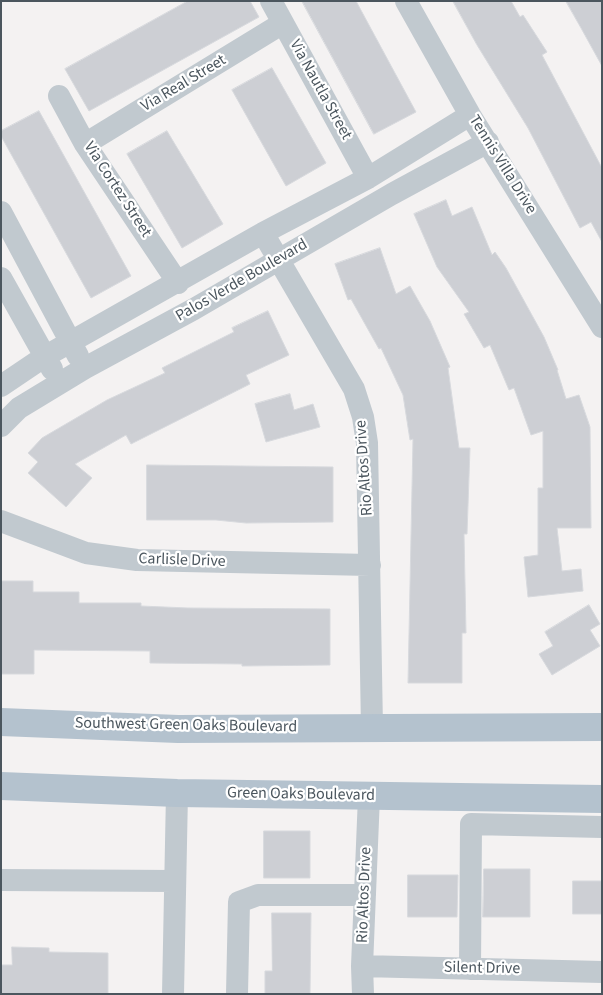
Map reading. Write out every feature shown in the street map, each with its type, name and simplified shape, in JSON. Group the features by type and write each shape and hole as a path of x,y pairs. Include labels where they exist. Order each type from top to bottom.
{"main road":[{"name":"Southwest Green Oaks Boulevard","path":"1,722 178,729 372,728"},
{"path":"372,728 602,727"},
{"name":"Green Oaks Boulevard","path":"1,786 177,793 602,799"}],"street":[{"name":"Via Nautla Street","path":"271,1 368,178"},
{"name":"Tennis Villa Drive","path":"406,1 470,115 602,327"},
{"name":"Via Real Street","path":"85,144 283,23"},
{"name":"Via Cortez Street","path":"59,96 85,144 178,283"},
{"name":"Palos Verde Boulevard","path":"1,386 44,357 178,283 263,233 368,178 470,115"},
{"name":"Palos Verde Boulevard","path":"1,426 19,408 62,384 85,368 280,260 392,194 488,142"},
{"path":"1,212 70,344 85,368"},
{"name":"Rio Altos Drive","path":"263,233 354,389 363,416 367,443 372,728"},
{"path":"1,278 44,357 62,384"},
{"name":"Carlisle Drive","path":"1,521 86,553 137,560 370,565"},
{"path":"173,994 177,793"},
{"name":"Rio Altos Drive","path":"363,994 362,966 369,796"},
{"path":"470,969 471,824 602,827"},
{"path":"1,880 175,881"},
{"path":"237,994 239,902 258,894 365,895"},
{"name":"Silent Drive","path":"362,966 602,972"}],"building":[{"path":"188,1 250,1 259,17 89,111 65,69"},
{"path":"302,1 356,1 416,112 374,134"},
{"path":"453,1 511,1 520,17 523,15 547,52 542,55 602,168 602,242 591,222 580,228 528,128 477,45"},
{"path":"566,1 602,1 602,66 581,28"},
{"path":"272,68 326,163 286,186 232,90"},
{"path":"39,111 131,276 91,298 1,136 1,131"},
{"path":"167,131 223,224 182,248 127,154"},
{"path":"446,200 452,216 472,207 492,255 495,252 506,268 544,337 558,370 566,399 579,395 590,427 591,528 557,528 562,571 581,569 583,591 528,597 524,557 538,555 538,488 543,488 543,431 531,435 514,388 509,390 490,345 484,348 464,314 469,312 437,267 414,214"},
{"path":"380,248 396,294 410,286 430,321 450,367 448,368 459,448 470,448 467,534 464,534 466,633 462,633 462,683 408,683 413,439 410,440 403,395 381,348 379,349 351,299 348,300 335,264"},
{"path":"268,311 289,355 246,375 250,384 131,444 126,435 75,464 92,478 66,507 28,473 38,462 28,453 42,438 107,400 165,373 162,368 234,332 232,328"},
{"path":"290,394 294,410 313,404 320,427 266,442 255,404"},
{"path":"147,465 333,467 333,522 246,523 216,520 147,520"},
{"path":"1,581 33,581 33,592 79,592 79,603 141,603 141,606 188,608 330,609 330,665 242,666 242,664 150,663 150,651 34,650 34,674 1,674"},
{"path":"589,605 600,624 590,630 600,646 552,675 539,654 553,646 545,632"},
{"path":"264,831 310,831 310,878 264,878"},
{"path":"484,869 530,869 530,917 483,917"},
{"path":"408,875 458,875 457,917 408,917"},
{"path":"573,881 602,881 602,914 573,914"},
{"path":"272,913 311,913 310,994 265,994 265,971 272,971"},
{"path":"12,947 49,948 49,952 108,953 108,994 1,994 1,965 12,965"}]}
